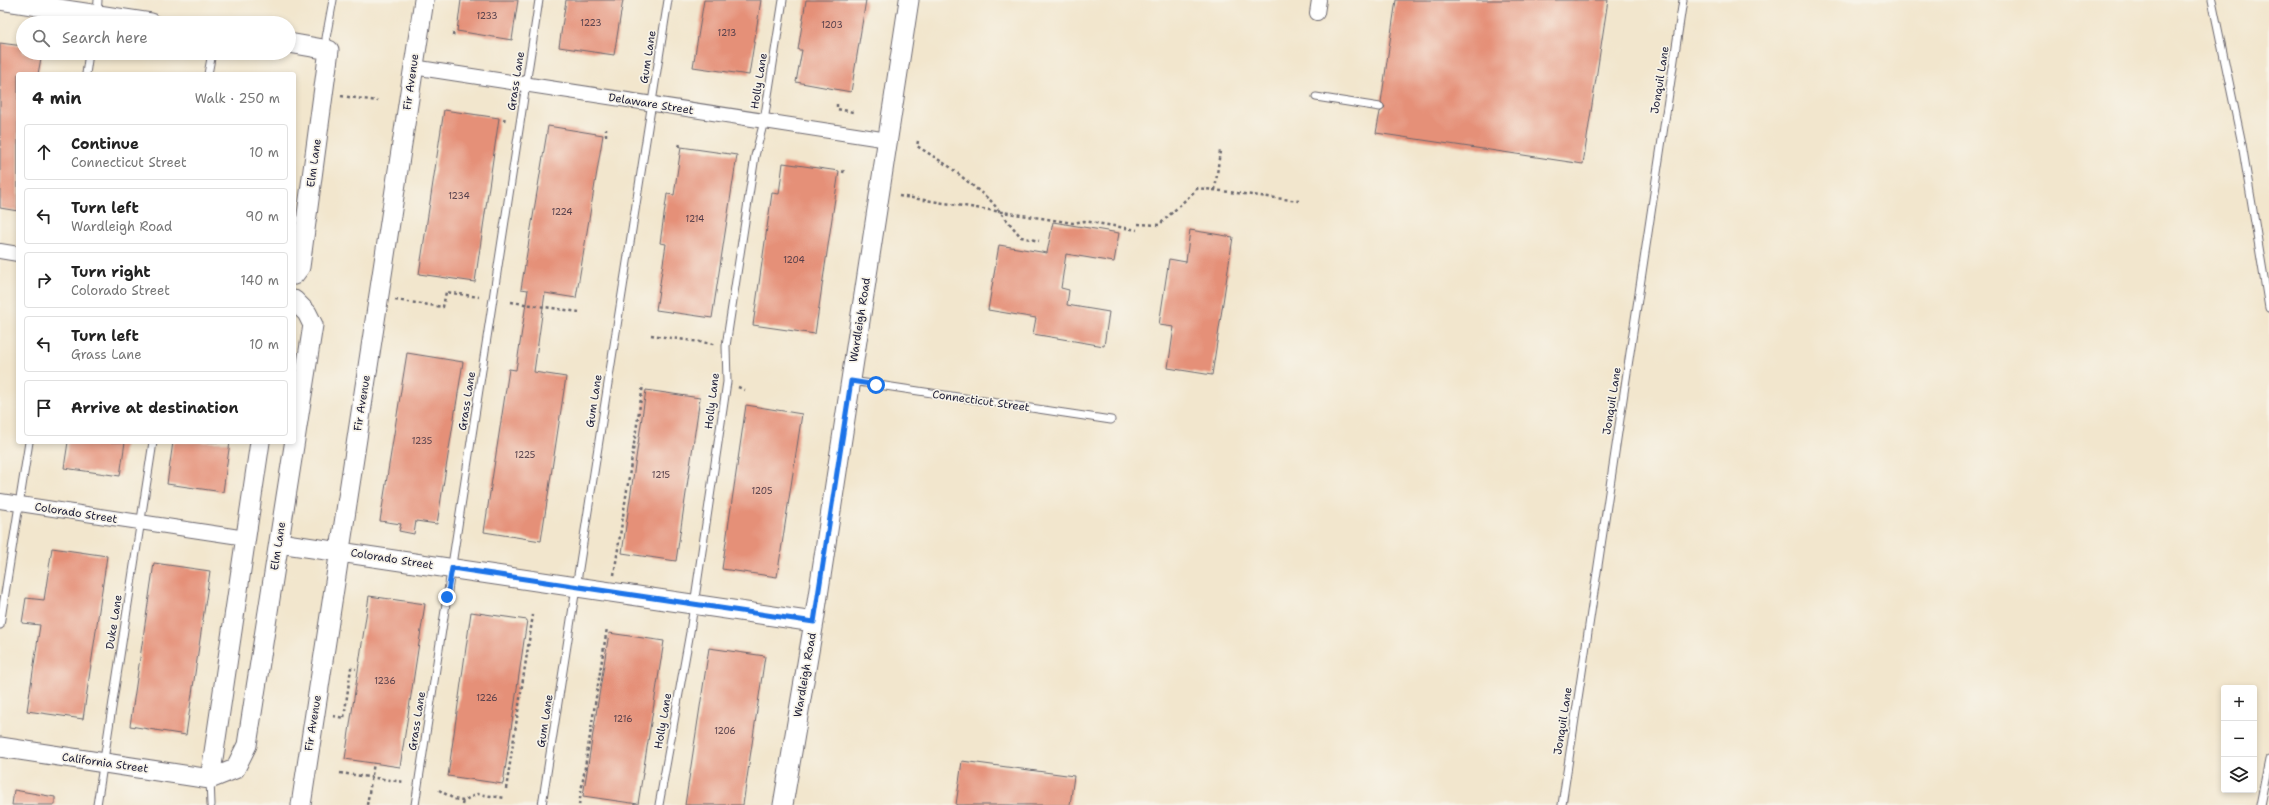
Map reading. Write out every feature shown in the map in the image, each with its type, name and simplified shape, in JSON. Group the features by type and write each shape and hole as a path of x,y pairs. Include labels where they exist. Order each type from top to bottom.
{"street":[{"path":"0,0 113,16"},
{"name":"Fir Avenue","path":"300,805 424,0"},
{"name":"Wardleigh Road","path":"784,805 814,622 909,0"},
{"path":"296,44 329,50"},
{"name":"Elm Lane","path":"296,272 300,267 329,50"},
{"name":"Delaware Street","path":"413,67 888,140"},
{"path":"0,252 16,254"},
{"name":"Elm Lane","path":"296,302 308,313 313,325 296,434"},
{"path":"210,779 260,444"},
{"name":"Elm Lane","path":"210,779 235,769 247,745 294,444"},
{"name":"Colorado Street","path":"0,501 246,538"},
{"name":"Colorado Street","path":"279,543 814,622"},
{"name":"California Street","path":"0,747 210,779"}],"lane":[{"path":"329,50 326,38 333,0"},
{"name":"Grass Lane","path":"416,805 540,0"},
{"name":"Gum Lane","path":"542,805 668,0"},
{"name":"Holly Lane","path":"659,805 694,605 727,382 726,346 728,326 755,156 764,121 783,0"},
{"name":"Jonquil Lane","path":"1562,805 1683,0"},
{"path":"2212,0 2242,144 2269,308"},
{"path":"86,72 88,60"},
{"path":"208,72 211,60"},
{"path":"1316,97 1380,107"},
{"name":"Connecticut Street","path":"851,381 1111,420"},
{"path":"0,625 29,444"},
{"name":"Duke Lane","path":"97,805 153,444"},
{"path":"2260,805 2269,760"},
{"path":"210,779 211,805"}],"path":[{"path":"453,36 454,30"},
{"path":"339,96 378,102"},
{"path":"837,104 837,109 853,112"},
{"path":"504,121 505,116"},
{"path":"606,130 606,136"},
{"path":"918,141 917,146 950,167 991,201 1021,237 1038,242"},
{"path":"1215,190 1220,151"},
{"path":"843,173 844,169"},
{"path":"1138,224 1159,225 1198,188 1299,201"},
{"path":"898,196 1073,223 1084,221 1137,230"},
{"path":"379,298 443,307 446,292 479,298"},
{"path":"511,302 579,312"},
{"path":"651,335 715,344"},
{"path":"613,581 643,385"},
{"path":"506,789 533,615"},
{"path":"579,805 607,628"},
{"path":"344,718 351,668 356,669"},
{"path":"367,805 374,763"},
{"path":"340,773 404,782"},
{"path":"439,790 454,799 463,801 477,794 505,798"},
{"path":"462,805 463,801"}],"building":[{"path":"461,0 518,0 512,40 457,31"},
{"path":"566,0 623,0 614,55 559,47"},
{"path":"704,0 761,0 749,75 693,67"},
{"path":"806,0 866,0 851,92 796,82 802,50 798,50"},
{"path":"1396,0 1608,0 1583,164 1376,133 1380,112 1385,107 1381,102"},
{"path":"0,43 16,45 16,60 41,60 38,72 16,72 16,211 0,208"},
{"path":"444,110 499,118 475,282 419,274"},
{"path":"548,126 603,135 576,298 545,293 534,372 566,377 541,541 484,532 509,369 516,370 528,290 521,289"},
{"path":"681,147 737,155 712,318 656,310 666,244 660,243 667,194 674,195"},
{"path":"783,163 839,171 815,334 753,325 772,193 779,194"},
{"path":"1053,222 1119,233 1114,262 1066,254 1061,288 1069,290 1067,305 1109,312 1104,346 1033,334 1036,318 988,310 999,245 1047,253"},
{"path":"1190,230 1233,237 1212,375 1168,368 1174,327 1159,325 1169,259 1186,262"},
{"path":"407,353 463,362 437,524 416,521 414,534 399,531 401,524 380,521"},
{"path":"646,390 700,398 676,561 622,553"},
{"path":"746,405 802,414 777,577 722,569"},
{"path":"68,444 125,444 120,476 64,468"},
{"path":"173,444 230,444 223,492 167,484"},
{"path":"52,548 107,556 83,719 27,711 40,625 22,623 26,598 44,600"},
{"path":"154,563 210,571 186,735 130,726"},
{"path":"369,596 425,604 400,767 345,759"},
{"path":"471,612 527,620 503,784 448,776"},
{"path":"609,633 664,641 638,804 583,796"},
{"path":"709,648 765,656 743,805 685,805"},
{"path":"962,761 1074,776 1070,805 956,805"},
{"path":"14,790 55,797 55,805 12,805"}],"route":[{"path":"447,597 452,568 814,622 851,381 876,385"}]}
